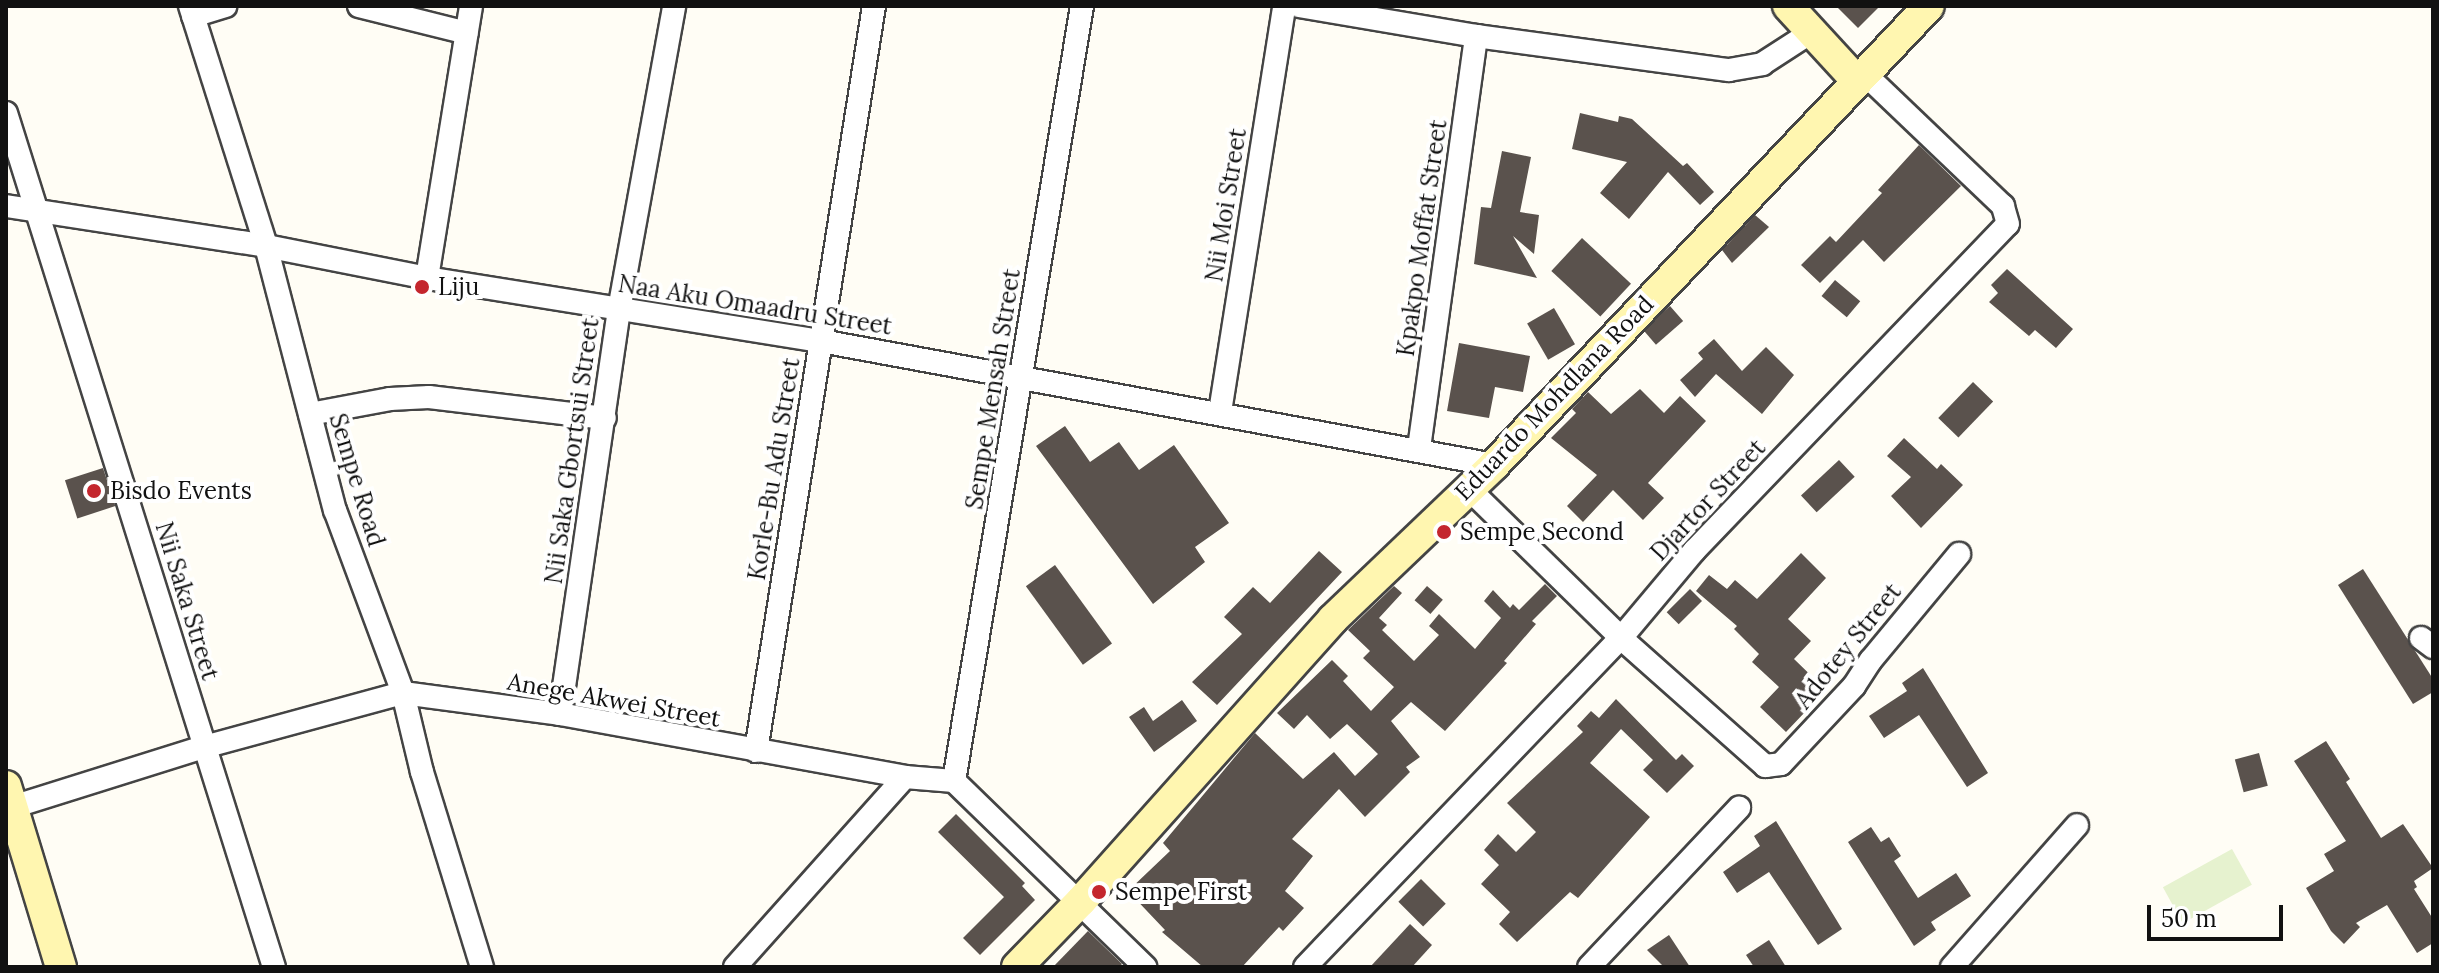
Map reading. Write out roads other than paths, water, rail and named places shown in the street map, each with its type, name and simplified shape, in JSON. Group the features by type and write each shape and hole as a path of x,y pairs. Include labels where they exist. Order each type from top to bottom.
{"main road":[{"path":"1788,6 1861,78"},
{"name":"Eduardo Mohdlana Road","path":"1017,967 1081,901 1324,629 1494,465 1929,6"},
{"path":"8,801 61,967"}],"street":[{"path":"191,11 225,6"},
{"path":"359,6 467,33"},
{"path":"427,278 471,6"},
{"name":"Nii Saka Gbortsui Street","path":"560,714 619,310 674,6"},
{"name":"Korle-Bu Adu Street","path":"756,751 874,6"},
{"name":"Sempe Mensah Street","path":"954,781 1082,6"},
{"name":"Nii Moi Street","path":"1220,412 1284,6"},
{"path":"1299,6 1380,12 1476,36 1729,70 1762,64 1813,31"},
{"name":"Sempe Road","path":"191,11 266,246 335,510 403,693 422,772 482,967"},
{"name":"Kpakpo Moffat Street","path":"1419,448 1476,36"},
{"name":"Djartor Street","path":"1305,967 1621,638 1694,551 2008,224 2003,206 1861,78"},
{"name":"Nii Saka Street","path":"6,113 274,967"},
{"name":"Naa Aku Omaadru Street","path":"6,206 266,246 427,278 821,341 1419,448 1494,465"},
{"path":"310,414 390,399 429,397 605,418"},
{"path":"1468,488 1621,638"},
{"name":"Adotey Street","path":"1621,638 1748,754 1765,766 1774,766 1781,764 1854,686 1871,660 1959,554"},
{"name":"Anege Akwei Street","path":"8,801 403,693 560,714 905,777 954,781"},
{"path":"735,967 905,777"},
{"path":"954,781 1081,901 1145,967"},
{"path":"1589,967 1739,808"},
{"path":"1952,967 2077,825"}],"place":[{"name":"Liju","path":"422,287"},
{"name":"Bisdo Events","path":"94,491"},
{"name":"Sempe Second","path":"1444,532"},
{"name":"Sempe First","path":"1099,892"}]}
